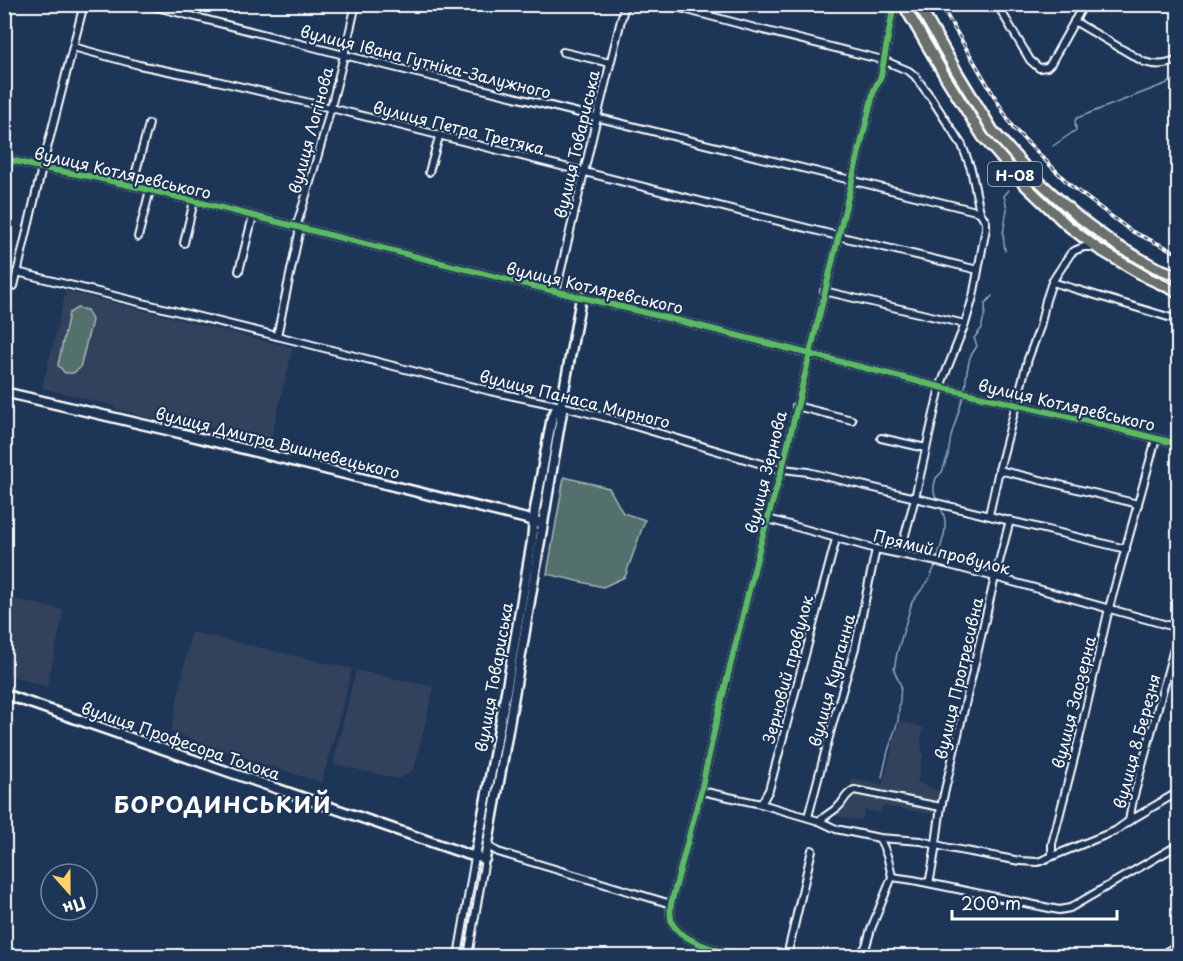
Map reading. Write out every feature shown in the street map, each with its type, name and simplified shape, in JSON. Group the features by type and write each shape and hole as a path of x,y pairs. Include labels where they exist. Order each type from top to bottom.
{"main road":[{"name":"Н-08","path":"903,4 983,137 1024,184 1067,225 1097,248 1148,278 1179,292"},
{"name":"Н-08","path":"918,4 993,130 1033,176 1077,216 1116,245 1155,267 1179,276"}],"street":[{"path":"14,286 84,4"},
{"name":"вулиця Івана Гутніка-Залужного","path":"146,4 980,212"},
{"name":"вулиця Логінова","path":"277,336 298,228 331,108 356,4"},
{"name":"вулиця Товариська","path":"556,291 625,4"},
{"path":"665,4 883,60 909,71 932,99 962,145 971,169 980,212 986,222 986,228 965,324 940,387 900,554"},
{"name":"вулиця Зернова","path":"671,904 702,790 716,723 782,469 874,90 881,75 894,4"},
{"path":"997,4 1030,60 1039,68 1047,67 1051,63 1084,4"},
{"path":"1074,21 1144,62 1168,64 1179,60"},
{"name":"вулиця Петра Третяка","path":"73,47 139,65 331,108 439,137 978,270"},
{"path":"563,52 610,63"},
{"path":"132,186 149,124"},
{"path":"429,172 439,137"},
{"name":"вулиця Котляревського","path":"4,158 150,190 940,387 1179,444"},
{"path":"138,237 150,190"},
{"path":"184,243 194,201"},
{"path":"239,271 253,216"},
{"path":"989,515 1028,359 1040,327 1052,282 1071,253 1084,247 1097,248"},
{"name":"вулиця Панаса Мирного","path":"17,272 490,391 608,418 768,466 808,472 1126,549"},
{"path":"1052,282 1179,320"},
{"path":"825,291 965,324"},
{"name":"вулиця Товариська","path":"458,957 536,542 543,523 551,471 556,410 561,406 581,298"},
{"name":"вулиця Дмитра Вишневецького","path":"4,392 543,523"},
{"path":"796,406 852,420"},
{"name":"вулиця Товариська","path":"468,957 536,542 533,522 535,509 557,417"},
{"path":"881,438 926,448"},
{"name":"вулиця Заозерна","path":"1052,856 1052,844 1109,609 1156,439"},
{"path":"999,470 1138,504"},
{"name":"Прямий провулок","path":"768,519 836,539 995,577 1179,628"},
{"name":"вулиця Прогресивна","path":"929,884 936,854 941,807 1010,520"},
{"name":"Зерновий провулок","path":"761,804 769,790 836,539"},
{"name":"вулиця Курганна","path":"808,817 855,648 876,549"},
{"name":"вулиця 8 Березня","path":"1129,821 1133,799 1179,634"},
{"name":"вулиця Професора Толока","path":"4,694 485,859"},
{"path":"702,790 808,817 836,829 879,838 903,839 1020,861 1038,862 1115,831 1179,792"},
{"path":"819,821 841,804 854,790 941,807"},
{"path":"859,957 866,946 892,877 885,847 879,838"},
{"path":"892,877 1064,910 1179,845"},
{"path":"488,846 498,852 671,904 670,914 673,924 680,933 690,940 735,957"},
{"path":"787,957 812,850"},
{"path":"1159,957 1179,945"}],"shaded area":[{"path":"66,291 293,348 270,442 174,418 172,423 42,388"},
{"path":"5,597 64,610 47,687 5,674"},
{"path":"191,632 352,669 322,783 209,746 171,731"},
{"path":"356,670 434,687 414,769 398,779 333,764"},
{"path":"900,721 923,727 921,741 923,756 917,782 949,796 944,816 883,806 881,813 865,810 862,821 835,816 849,796 852,778 882,785"}],"green space":[{"path":"77,308 87,310 92,320 80,368 73,373 65,373 58,365 69,313"},
{"path":"564,477 609,488 623,513 645,520 625,577 603,587 547,574"}],"waterway":[{"path":"1053,146 1076,130 1077,118 1178,79"},
{"path":"1005,251 1003,234 1007,209 1004,196 1009,190"},
{"path":"965,389 970,357 977,346 974,338 982,328 985,304 992,296"},
{"path":"936,499 934,492 936,478 942,472 948,455 951,436 964,394"},
{"path":"937,559 945,527 940,506"},
{"path":"882,777 898,721 901,686 894,670 897,653 912,602 929,580 936,564"}],"railway":[{"path":"940,4 1013,128 1071,186 1131,231 1178,253"}],"cycle path":[{"path":"735,956 700,944 683,935 672,923 671,904 701,791 761,542 782,469 874,90 881,76 894,4"},
{"path":"4,158 150,190 1178,444"}],"district":[{"name":"БОРОДИНСЬКИЙ","path":"223,803"}]}
